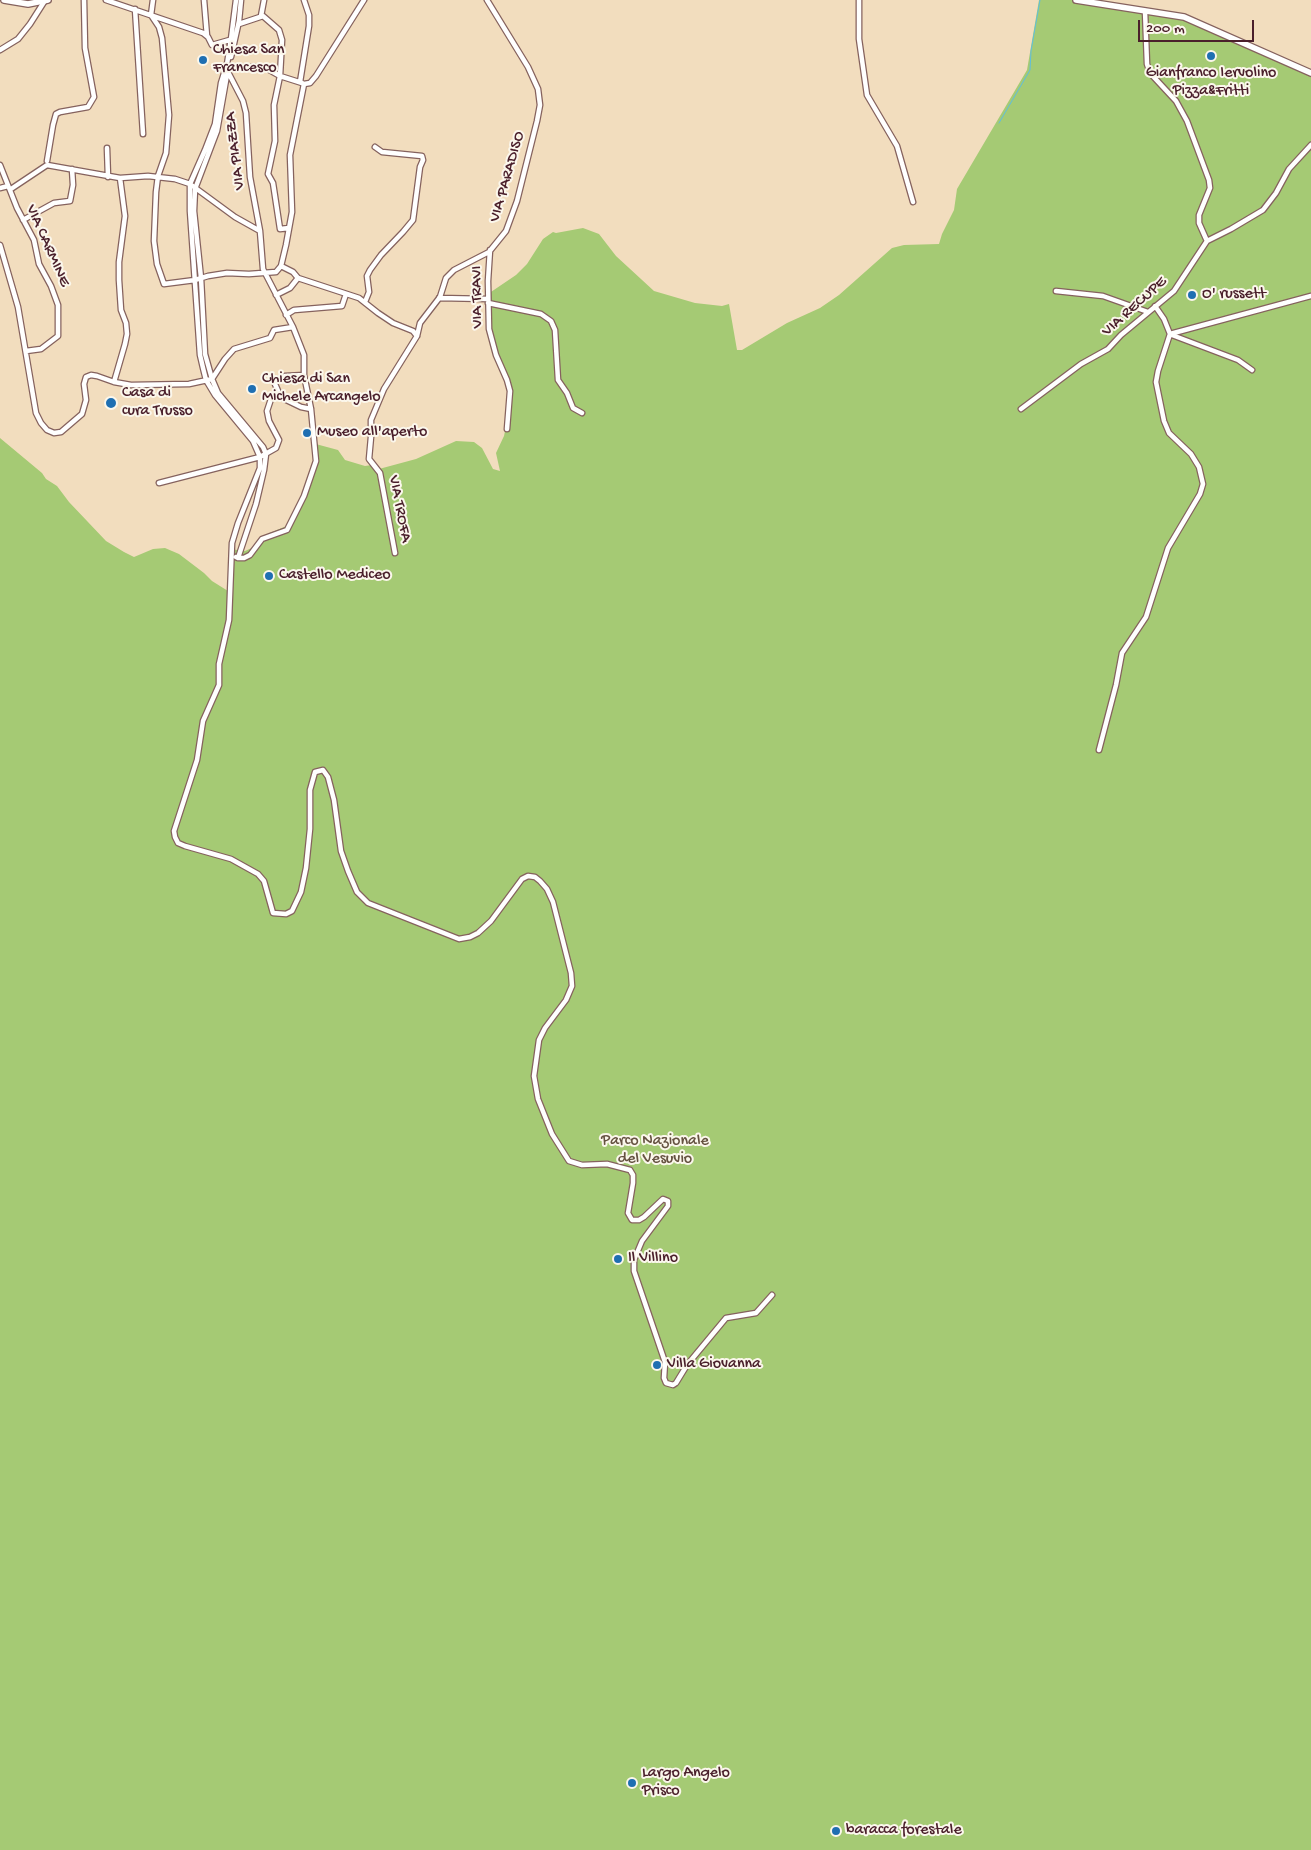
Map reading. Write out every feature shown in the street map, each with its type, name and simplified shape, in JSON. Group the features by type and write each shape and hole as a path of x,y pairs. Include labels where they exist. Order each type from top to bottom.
{"street":[{"path":"4,0 28,4 46,1"},
{"path":"47,161 56,114 88,107 94,97 84,42 84,0"},
{"path":"106,0 208,36"},
{"path":"153,0 151,15 159,27 162,38 169,115 166,153 158,176 156,192 154,241 164,284 227,273 276,272 280,266 290,228 292,197 290,155 309,26 309,15 304,0"},
{"path":"204,0 208,36 212,44 234,39"},
{"path":"233,555 238,558 256,504 266,454 263,447 218,393 209,379 205,354 194,212 195,189 217,131 234,39 236,0"},
{"path":"241,0 238,24 221,83 213,131 190,184 190,211 200,355 215,395 253,441 260,456 260,468 232,543 229,620 219,664 220,676 216,693 203,721 197,760 174,831 175,838 178,843 230,859 258,874 264,881 273,913 286,914 292,911 302,892 310,829 310,790 315,772 324,770 328,777 334,800 341,851 357,892 368,903 459,939 478,933 491,921 522,879 528,876 535,877 547,889 553,902 571,974 572,986 566,1000 545,1028 539,1040 534,1076 538,1099 552,1134 569,1161 582,1165 607,1164 630,1170 633,1175 633,1183 628,1213 632,1220 639,1220 663,1199 668,1201 668,1206 647,1233 634,1260 634,1271 665,1362 664,1378 666,1383 673,1385 676,1383 687,1364 726,1318 756,1314 772,1296"},
{"path":"262,16 264,0"},
{"path":"228,69 264,67 280,76 302,83 310,82 316,76 364,0"},
{"name":"VIA PARADISO","path":"417,336 420,323 439,298 449,274 490,250 506,231 518,201 537,121 540,105 538,89 528,67 487,0"},
{"path":"859,0 858,39 867,95 897,146 913,202"},
{"path":"1076,0 1102,6 1145,10 1199,23 1311,73"},
{"path":"0,50 18,39 46,1"},
{"path":"135,9 143,134"},
{"path":"1145,10 1147,64 1150,73 1176,101 1187,121 1209,180 1208,194 1199,215 1199,223 1207,241 1232,229 1262,210 1276,193 1289,170 1311,145"},
{"path":"238,24 262,16"},
{"path":"262,16 279,30 282,40 280,76 274,105 275,141 268,174 273,183 280,229 290,228"},
{"name":"VIA PIAZZA","path":"228,69 243,101 246,113 250,177 260,231 265,273 293,326 304,355 304,376 312,409 316,460 304,496 285,532 271,534 262,538 250,555 238,558"},
{"path":"365,302 369,292 367,276 370,270 413,220 420,167 423,160 422,156 382,152 375,147"},
{"path":"107,148 108,177"},
{"path":"0,188 9,188 46,165 108,177 158,176 176,178 190,184 235,217 260,231"},
{"name":"VIA CARMINE","path":"0,166 16,208 34,240 41,271 56,298 59,334 44,347 26,351"},
{"path":"23,220 54,203 70,201 73,186 72,169"},
{"path":"114,382 127,334 126,323 121,310 119,280 126,216 120,178"},
{"name":"VIA RECUPE","path":"1021,409 1081,364 1108,349 1121,335 1180,284 1207,241"},
{"path":"0,245 18,307 36,413 47,430 61,432 82,414 86,400 84,384 86,377 91,375 97,376 131,385 189,384 209,379 224,358 234,349 270,338 274,330 293,326"},
{"name":"VIA TRAVI","path":"490,250 488,301 491,337 510,391 507,429"},
{"path":"280,266 293,272 298,278 359,298 386,318 413,331 417,336"},
{"path":"276,295 290,288 298,278"},
{"path":"1056,291 1103,296 1148,312"},
{"path":"286,315 294,310 342,306 346,294"},
{"path":"1171,334 1311,296"},
{"path":"439,298 488,301 541,314 551,321 555,330 558,380 574,408 582,413"},
{"path":"1099,750 1114,694 1122,653 1146,617 1168,548 1200,494 1203,484 1199,467 1191,454 1169,433 1160,407 1156,382 1171,334 1155,306"},
{"path":"1171,334 1238,360 1252,370"},
{"name":"VIA TROFA","path":"394,553 380,473 368,459 371,420 384,389 417,336"},
{"path":"159,483 260,456 276,448 278,436 268,421 267,414 268,404 278,391 275,384 280,378 285,376 304,376"},
{"path":"276,395 301,407 312,409"}],"green space":[{"name":"Parco Nazionale del Vesuvio","path":"1039,0 1093,0 1189,16 1275,56 1311,70 1311,1850 0,1850 0,438 42,473 46,479 57,486 69,502 106,541 134,557 153,549 165,548 179,554 212,581 228,591 230,549 245,551 254,547 260,537 289,525 314,462 312,443 338,450 345,460 365,466 372,465 379,469 416,459 456,441 474,442 482,448 493,469 500,471 496,453 504,436 508,417 510,387 497,361 488,335 485,296 516,275 527,264 543,239 553,232 583,228 599,234 616,256 654,291 695,303 722,306 729,304 737,350 742,350 787,323 820,308 839,295 892,248 904,245 939,244 954,210 957,189 1027,70"}],"waterway":[{"path":"999,123 1030,70 1031,51 1040,0"}],"place":[{"name":"Gianfranco Iervolino Pizza&Fritti","path":"1211,56"},
{"name":"Chiesa San Francesco","path":"203,60"},
{"name":"O' russett","path":"1192,295"},
{"name":"Chiesa di San Michele Arcangelo","path":"252,389"},
{"name":"Casa di cura Trusso","path":"111,403"},
{"name":"Museo all'aperto","path":"307,433"},
{"name":"Castello Mediceo","path":"269,576"},
{"name":"Il Villino","path":"618,1259"},
{"name":"Villa Giovanna","path":"657,1365"},
{"name":"Largo Angelo Prisco","path":"632,1783"},
{"name":"baracca forestale","path":"836,1831"}]}
